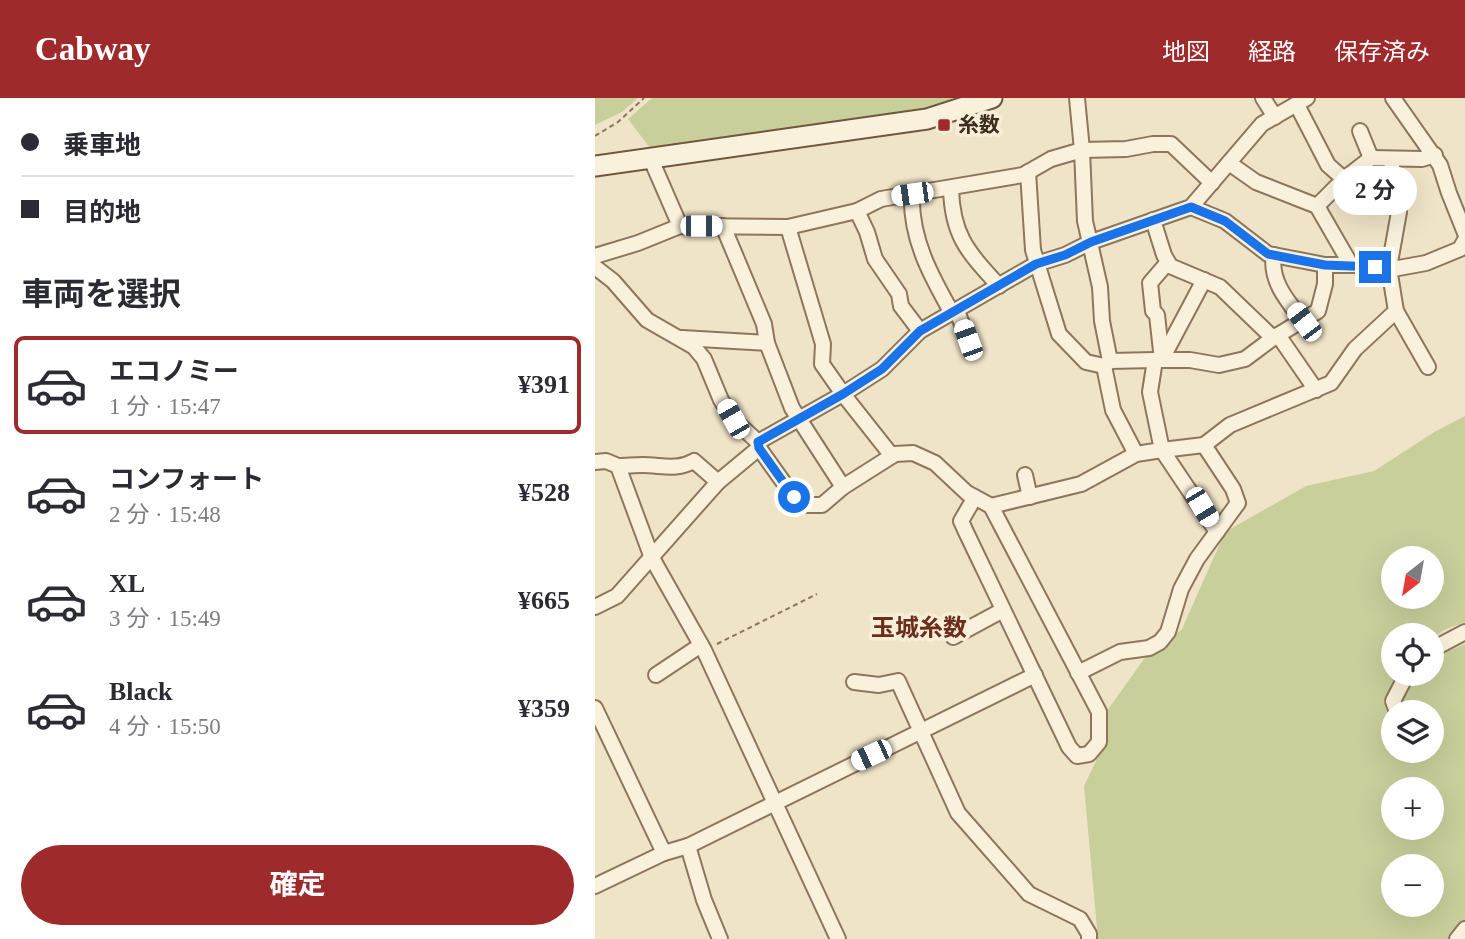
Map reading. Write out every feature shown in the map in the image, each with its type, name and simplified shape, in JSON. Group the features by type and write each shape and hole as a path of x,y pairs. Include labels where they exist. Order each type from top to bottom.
{"street":[{"path":"595,166 927,119 992,98"},
{"path":"1077,98 1085,221 1100,287 1113,410 1136,454"},
{"path":"1263,98 1275,117"},
{"path":"1393,98 1435,155 1465,233"},
{"path":"595,607 617,596 718,482 759,445 882,369 920,331 1036,264 1191,207 1262,124 1302,102 1328,165 1344,179"},
{"path":"1360,131 1371,158"},
{"path":"595,256 680,226 788,227 857,211 881,199 1023,175 1051,159 1082,150 1171,144 1212,183"},
{"path":"1317,206 1344,179 1371,158 1422,159 1435,155"},
{"path":"650,157 680,226"},
{"path":"1391,160 1399,212 1389,268 1395,311 1427,367"},
{"path":"1229,163 1256,181 1317,206 1351,265"},
{"path":"1028,172 1030,232 1036,264 1059,334 1086,362 1190,360 1219,365 1245,359 1276,336 1318,312 1325,284 1325,265"},
{"path":"951,188 952,209 960,239 999,286"},
{"path":"912,194 915,232 931,276 968,340"},
{"path":"1191,207 1225,221 1268,254 1325,265 1389,268 1426,263 1460,249 1465,240"},
{"path":"857,211 875,258 899,295 901,306 920,331"},
{"path":"1153,220 1170,265 1220,287 1276,336 1316,390"},
{"path":"723,226 764,324 767,343 798,419 843,487"},
{"path":"788,227 823,344 822,364 892,456"},
{"path":"1274,255 1272,265 1281,292 1304,322"},
{"path":"1158,360 1157,315 1153,311 1150,283 1168,262"},
{"path":"595,267 613,281 647,320 694,347 704,359 721,400 733,419 759,445 794,497 808,505 822,505 843,487 892,456 913,453 935,463 975,497 991,506 1099,712 1099,742 1089,754 1077,756 1069,747 961,522 975,497"},
{"path":"1204,280 1158,360 1150,391 1163,450 1217,532"},
{"path":"991,506 1081,484 1136,454 1204,445 1230,425 1331,383 1355,349 1395,311"},
{"path":"681,338 767,343"},
{"path":"1078,673 1120,652 1149,648 1160,642 1168,632 1181,589 1197,559 1238,503 1233,489 1204,445"},
{"path":"595,462 663,468 684,467 694,461 718,482"},
{"path":"618,466 652,558 702,648 838,939"},
{"path":"1025,475 1030,497"},
{"path":"953,637 1003,610"},
{"path":"1444,643 1465,632"},
{"path":"656,675 702,648"},
{"path":"595,886 664,853 688,846 1035,675"},
{"path":"854,682 879,685 898,681 958,813 1029,894 1080,919 1089,939"},
{"path":"595,708 664,853"},
{"path":"688,846 704,900 720,939"},
{"path":"1457,939 1465,929"}],"path":[{"path":"595,136 618,122 644,98"},
{"path":"702,648 817,594"}],"green space":[{"path":"595,98 638,98 622,112 595,125"},
{"path":"652,98 965,98 933,109 650,148 628,119"},
{"path":"1465,416 1465,622 1444,630 1444,623 1381,623 1381,686 1394,686 1390,700 1381,700 1381,763 1444,763 1444,700 1401,700 1401,696 1407,686 1444,686 1444,653 1465,644 1465,930 1450,939 1098,939 1084,786 1105,742 1104,715 1144,659 1182,629 1225,532 1306,486 1374,471 1436,431"}],"place":[{"name":"糸数","path":"944,125"}],"district":[{"name":"玉城糸数","path":"919,628"}],"route":[{"path":"794,497 759,448 758,442 882,369 920,331 1036,264 1065,255 1091,242 1191,207 1225,221 1268,254 1325,265 1375,267"}]}
